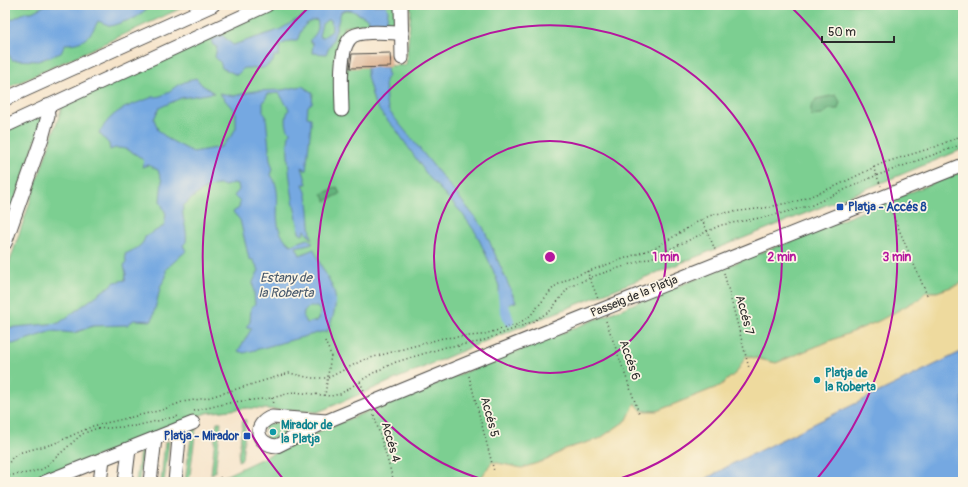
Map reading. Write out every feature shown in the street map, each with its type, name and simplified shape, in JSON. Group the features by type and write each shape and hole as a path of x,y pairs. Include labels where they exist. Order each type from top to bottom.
{"street":[{"path":"5,99 213,5"},
{"path":"5,126 267,5"},
{"path":"401,5 402,58"},
{"path":"342,110 342,67 344,50 348,41 354,36 367,33 402,33"},
{"path":"5,243 42,138 48,116 47,106"},
{"name":"Passeig de la Platja","path":"327,421 278,418 266,420 261,424 259,431 260,438 264,443 270,446 277,446 327,421 466,364 963,165"},
{"path":"49,481 76,476 103,459 180,428 189,417"},
{"path":"261,417 254,426 252,438 256,446 267,451"},
{"path":"278,418 286,424 288,431 283,443"},
{"path":"175,482 180,428"},
{"path":"150,482 155,438"},
{"path":"125,482 129,449"},
{"path":"100,482 103,459"}],"path":[{"path":"5,469 12,458 18,453 53,444 93,426 162,410 182,402 207,398 289,373 311,378 328,378 363,360 443,338 481,335 516,325 530,316 554,287 587,271 657,247 702,219 715,214 765,208 801,200 836,186 873,167 962,136 963,139"},
{"path":"5,476 28,473 43,468 82,434 90,431 135,426 189,417 218,404 272,398 290,393 325,395 340,394 373,373 396,362 458,346 480,342 541,318 550,311 569,288 589,278 653,257 707,231 730,223 771,216 812,205 876,175 963,144"},
{"path":"873,167 883,192"},
{"path":"887,200 927,295"},
{"path":"702,219 718,257"},
{"name":"Accés 7","path":"722,266 750,368"},
{"path":"587,271 600,304"},
{"name":"Accés 6","path":"606,321 639,413"},
{"path":"325,342 331,355 325,395"},
{"path":"458,346 464,359"},
{"name":"Accés 5","path":"469,375 494,471"},
{"path":"360,382 365,393"},
{"name":"Accés 4","path":"374,415 394,482"},
{"path":"220,477 222,482"}],"green space":[{"path":"5,5 188,5 5,89"},
{"path":"279,5 395,5 395,18 392,23 364,24 344,27 340,57 345,67 349,68 406,65 411,10 410,5 963,5 963,149 495,337 317,412 247,408 206,413 32,482 5,482 5,276 63,104"},
{"path":"836,95 840,102 838,109 829,109 822,115 811,116 811,107 816,99"},
{"path":"43,114 43,119 5,230 5,131"},
{"path":"963,171 963,283 937,292 926,292 919,299 879,321 776,363 747,356 737,372 720,386 657,411 642,411 635,404 627,420 599,439 565,449 547,460 522,468 492,462 481,478 473,482 212,482 329,427"},
{"path":"337,187 340,194 326,201 322,194"},
{"path":"243,420 246,420 242,459 238,461"},
{"path":"217,422 221,422 215,472 211,474"},
{"path":"280,422 286,429 284,438 267,442 264,425"},
{"path":"196,428 189,482 185,482 192,430"},
{"path":"169,441 164,482 161,482 165,442"},
{"path":"143,449 139,482 136,482 140,451"}],"sand":[{"name":"Platja de la Roberta","path":"963,283 963,351 732,464 700,482 473,482 481,478 492,462 522,468 547,460 565,449 599,439 627,420 635,403 642,411 657,411 720,386 737,372 746,356 776,363 879,321 919,299 926,292 937,292"}],"water":[{"path":"46,5 152,5 135,18 111,26 98,21 86,38 77,43 65,44 61,53 38,61 12,60 5,48 5,23 26,12 32,12"},
{"path":"327,5 386,5 388,11 386,27 368,27 369,19 352,11 345,10 341,12 333,40 326,54 312,53 313,43 309,41 317,32 317,20 306,24 297,41 290,41 280,45 279,56 274,56 273,62 263,68 244,68 237,75 222,68 220,62 215,57 217,47 213,45 211,40 222,35 233,45 279,30 315,9","holes":["327,20 331,20 332,31 322,38 319,36 322,24"]},
{"path":"367,67 387,67 388,76 385,80 386,103 389,111 483,227 516,302 504,306 499,297 499,286 493,270 476,233 461,212 428,176 397,131 381,113 374,102 367,76"},
{"name":"Estany de la Roberta","path":"196,78 202,85 214,93 181,98 159,108 154,119 158,130 168,139 193,152 221,147 236,128 236,113 219,93 234,96 254,91 282,90 302,86 313,93 312,103 308,106 307,117 311,118 311,125 306,171 302,167 307,184 303,184 306,190 312,239 305,230 303,235 299,233 294,206 288,160 288,139 290,132 286,121 289,109 279,93 268,94 263,103 263,112 266,116 270,160 273,169 271,175 277,193 277,220 279,229 283,237 291,245 308,239 313,243 296,247 300,255 314,249 333,288 335,306 333,317 327,332 321,332 244,353 238,351 252,328 246,327 250,322 251,308 255,304 253,282 259,270 253,260 249,259 240,220 233,212 239,208 240,202 234,196 239,190 238,184 233,183 226,186 220,185 208,187 183,206 186,242 183,245 186,251 166,269 166,277 161,285 152,321 134,320 127,325 93,326 74,333 52,331 13,344 5,343 5,328 59,323 115,282 125,280 125,254 140,246 145,237 164,226 166,214 160,201 162,181 158,170 148,165 142,167 144,161 128,150 114,148 110,150 109,144 99,133 110,118 122,109 153,97 164,95 178,85","holes":["309,307 317,307 321,312 317,321 307,323 303,318 304,312"]},
{"path":"963,351 963,482 700,482 732,464"}],"building":[{"path":"390,53 391,67 350,68 352,54"}],"waterway":[{"path":"503,294 504,306 509,321"}],"place":[{"name":"Platja - Accés 8","path":"840,207"},
{"name":"Platja de la Roberta","path":"817,380"},
{"name":"Mirador de la Platja","path":"273,432"},
{"name":"Platja - Mirador","path":"247,436"}]}
